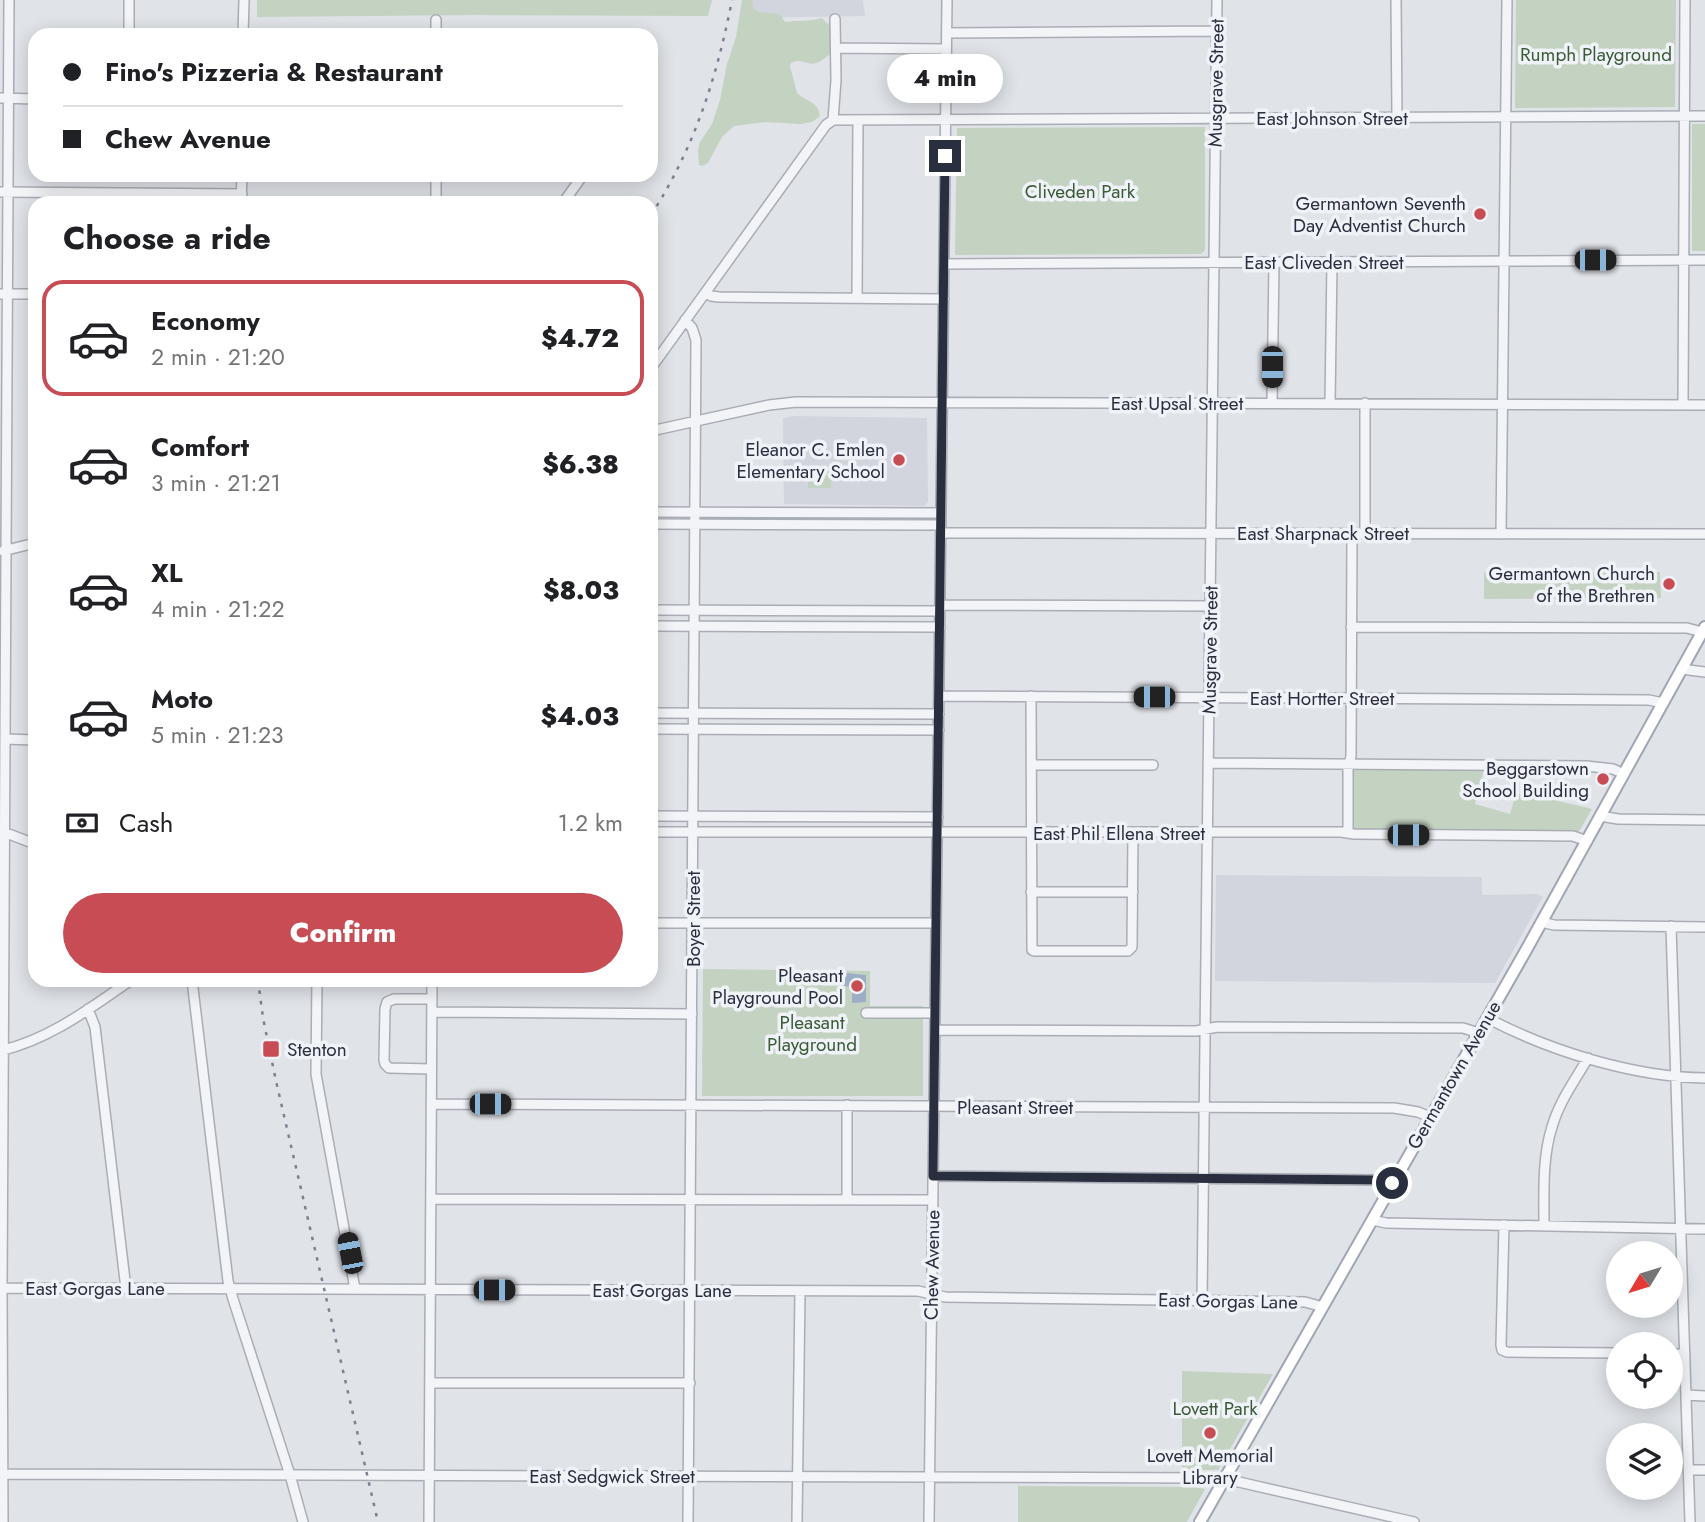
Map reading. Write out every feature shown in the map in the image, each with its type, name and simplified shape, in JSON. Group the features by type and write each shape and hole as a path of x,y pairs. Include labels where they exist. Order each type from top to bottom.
{"main road":[{"name":"Germantown Avenue","path":"1200,1522 1479,1033 1704,630"}],"street":[{"path":"3,1522 1,1288 2,832 5,740 4,99 9,0"},
{"path":"129,0 129,28"},
{"path":"243,28 244,0"},
{"name":"Chew Avenue","path":"929,1522 947,0"},
{"name":"Musgrave Street","path":"1202,1301 1217,0"},
{"path":"1396,0 1397,118"},
{"path":"1501,534 1507,0"},
{"path":"1683,405 1685,0"},
{"path":"658,358 826,125 833,120 835,19"},
{"path":"436,20 436,28"},
{"path":"947,33 1217,31"},
{"path":"836,48 946,49"},
{"path":"4,99 28,99"},
{"name":"East Johnson Street","path":"833,120 1705,116"},
{"path":"856,298 859,120"},
{"path":"4,192 163,196"},
{"name":"East Cliveden Street","path":"944,264 1705,260"},
{"path":"1330,403 1332,261"},
{"path":"1272,403 1274,262"},
{"path":"706,292 719,298 944,299"},
{"path":"4,294 28,294"},
{"name":"Boyer Street","path":"685,320 692,328 696,340 688,1522"},
{"name":"East Upsal Street","path":"658,429 788,403 1705,405"},
{"path":"1365,403 1365,534"},
{"path":"658,512 941,513"},
{"name":"East Sharpnack Street","path":"658,524 1211,533 1705,534"},
{"path":"1348,834 1352,534"},
{"path":"3,551 28,545"},
{"path":"658,610 1210,606"},
{"path":"658,626 940,627"},
{"path":"1351,627 1704,630"},
{"path":"1681,669 1705,672"},
{"name":"East Hortter Street","path":"939,696 1649,700 1663,703"},
{"path":"1031,696 1031,950 1130,950 1133,833"},
{"path":"658,713 939,714"},
{"path":"658,729 939,730"},
{"path":"5,740 28,740"},
{"path":"1208,763 1586,766 1613,769 1624,774"},
{"path":"1032,765 1153,765"},
{"path":"658,816 938,817"},
{"path":"1600,816 1618,819 1705,820"},
{"path":"2,832 28,841"},
{"name":"East Phil Ellena Street","path":"658,832 1208,832 1573,836 1587,841"},
{"path":"1031,892 1133,892"},
{"path":"1541,922 1554,925 1705,927"},
{"path":"658,923 936,923"},
{"path":"1671,926 1690,1522"},
{"path":"2,1050 50,1033 121,987"},
{"path":"193,987 230,1289 303,1522"},
{"path":"317,987 316,1074 355,1289"},
{"path":"429,1522 432,987"},
{"path":"431,1069 387,1066 384,1060 384,1022 387,1002 394,999 432,999"},
{"path":"88,1009 95,1027 126,1289"},
{"path":"432,1012 692,1014"},
{"path":"866,1013 935,1013"},
{"path":"1487,1018 1541,1043 1588,1058 1654,1074 1705,1078"},
{"path":"935,1030 1463,1028 1479,1033"},
{"path":"1544,1226 1546,1157 1551,1128 1588,1058"},
{"name":"Pleasant Street","path":"431,1104 1394,1108 1430,1117"},
{"path":"846,1200 847,1105"},
{"path":"933,1176 1383,1180 1392,1183"},
{"path":"431,1199 933,1200"},
{"path":"1371,1220 1384,1223 1705,1229"},
{"path":"1504,1225 1502,1350 1606,1353"},
{"name":"East Gorgas Lane","path":"1,1288 918,1291 945,1297 1305,1302 1323,1307"},
{"path":"797,1522 800,1291"},
{"path":"430,1383 690,1383"},
{"path":"1686,1395 1705,1396"},
{"path":"1689,1470 1705,1470"},
{"name":"East Sedgwick Street","path":"1,1475 1224,1479 1414,1522"}],"shaded area":[{"path":"744,0 863,0 865,16 740,18"},
{"name":"Eleanor C. Emlen Elementary School","path":"783,418 927,418 928,502 924,506 784,504"},
{"path":"1216,875 1482,877 1482,895 1537,894 1543,897 1495,983 1215,981"}],"green space":[{"path":"257,0 712,0 708,16 257,17"},
{"path":"742,0 752,0 753,9 760,12 780,14 785,22 822,18 831,27 832,53 816,63 798,61 790,66 797,93 814,105 820,116 812,122 800,124 765,122 734,126 722,137 708,163 702,166 699,165 698,150 712,124 720,100"},
{"name":"Rumph Playground","path":"1516,0 1676,0 1675,107 1515,108"},
{"path":"1692,124 1705,124 1705,251 1692,251"},
{"name":"Cliveden Park","path":"1205,127 1205,250 1201,254 955,254 957,128"},
{"path":"808,472 832,472 831,488 808,488"},
{"path":"1484,572 1660,572 1661,598 1484,599"},
{"path":"1352,769 1484,769 1475,804 1510,814 1516,793 1592,809 1578,833 1354,830"},
{"name":"Pleasant Playground","path":"703,969 870,971 870,1006 923,1006 923,1096 702,1096"},
{"name":"Lovett Park","path":"1182,1371 1273,1374 1218,1470 1182,1470"},
{"path":"1018,1486 1205,1489 1187,1522 1018,1522"}],"water":[{"name":"Pleasant Playground Pool","path":"846,973 866,975 866,1002 852,1003 852,988 843,985"}],"railway":[{"path":"658,203 680,164 702,112 719,57 732,0"},
{"path":"259,987 276,1081 378,1522"}],"place":[{"name":"Germantown Seventh Day Adventist Church","path":"1480,214"},
{"name":"Eleanor C. Emlen Elementary School","path":"899,460"},
{"name":"Germantown Church of the Brethren","path":"1669,584"},
{"name":"Beggarstown School Building","path":"1603,779"},
{"name":"Pleasant Playground Pool","path":"857,986"},
{"name":"Stenton","path":"271,1049"},
{"name":"Lovett Memorial Library","path":"1210,1433"}],"route":[{"path":"945,156 933,1176 1383,1180 1392,1183"}]}
